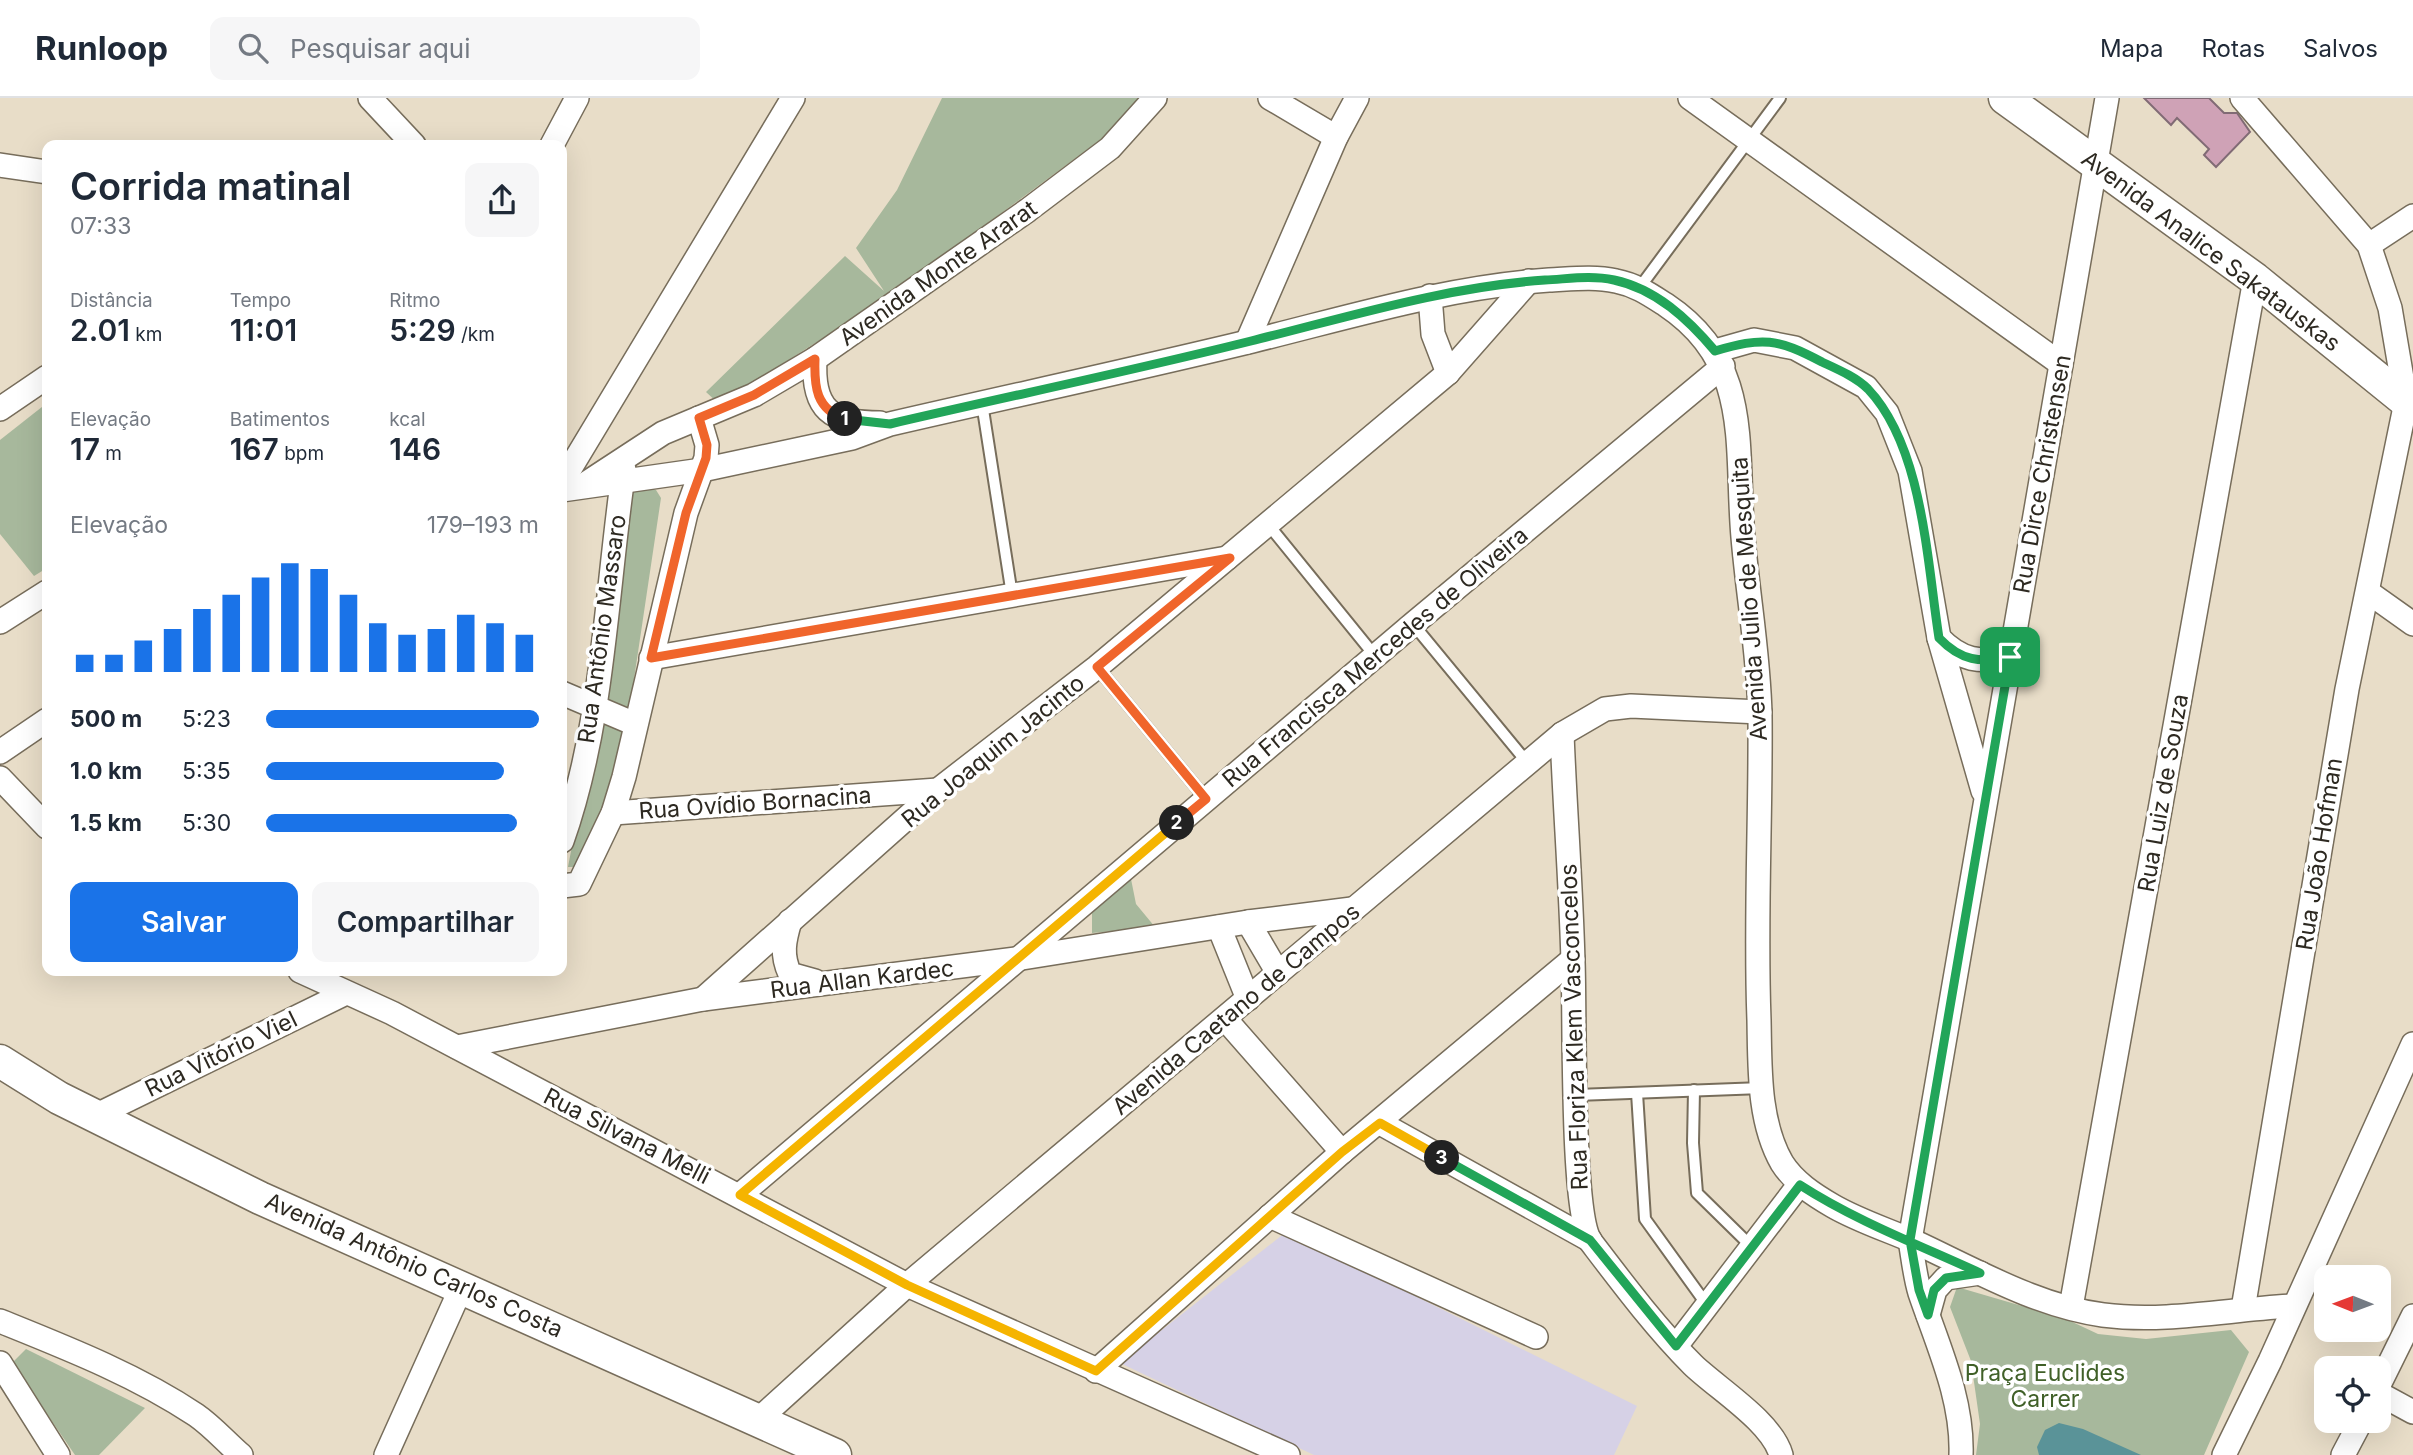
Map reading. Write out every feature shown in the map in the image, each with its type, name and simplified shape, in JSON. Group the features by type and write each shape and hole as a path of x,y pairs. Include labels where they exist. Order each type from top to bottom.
{"main road":[{"name":"Avenida Analice Sakatauskas","path":"2005,98 2255,279 2409,405"},
{"name":"Avenida Antônio Carlos Costa","path":"0,1061 31,1083 260,1198 835,1455"}],"street":[{"path":"370,98 409,140"},
{"path":"555,140 577,98"},
{"path":"568,486 604,412 793,98"},
{"name":"Avenida Monte Ararat","path":"568,486 621,467 651,440 754,395 815,359 1028,210 1110,148 1155,98"},
{"path":"1270,98 1336,137"},
{"path":"1247,342 1336,137 1357,98"},
{"path":"1690,98 2062,364"},
{"name":"Rua Dirce Christensen","path":"1961,1455 1962,1439 1951,1380 1919,1290 1910,1240 2107,98"},
{"path":"2242,98 2369,245 2390,308 2409,405"},
{"path":"0,165 42,171"},
{"path":"2369,245 2413,216"},
{"name":"Avenida Julio de Mesquita","path":"621,467 660,478 702,470 852,438 890,424 1247,342 1430,296 1529,281 1598,278 1640,287 1688,319 1719,358 1730,382 1738,443 1743,539 1760,712 1757,968 1762,1088 1771,1137 1783,1164 1800,1185 1836,1208 2029,1294 2071,1307 2098,1314 2139,1318 2294,1306"},
{"name":"Rua Luiz de Souza","path":"2071,1307 2255,279"},
{"name":"Rua Joaquim Jacinto","path":"703,999 938,790 1097,667 1448,373 1529,281"},
{"path":"1430,296 1433,334 1448,373"},
{"path":"1719,358 1754,340 1795,348 1866,387 1887,413 1910,471 1939,638 1985,797"},
{"name":"Rua Francisca Mercedes de Oliveira","path":"740,1195 1413,624 1719,358"},
{"name":"Avenida Julio de Mesquita","path":"815,359 815,392 828,410 849,421 890,424"},
{"path":"0,409 42,380"},
{"name":"Rua João Hofman","path":"2243,1308 2347,689 2409,405"},
{"path":"604,412 604,440 621,467"},
{"path":"570,885 613,813 686,513 702,470 707,445 699,418"},
{"path":"651,440 650,461 660,478"},
{"name":"Rua Antônio Massaro","path":"567,823 583,765 594,708 621,467"},
{"path":"651,658 1230,558"},
{"path":"2368,592 2413,624"},
{"path":"0,622 42,595"},
{"path":"1939,638 1952,652 1970,660 1989,662 2010,657"},
{"path":"567,695 635,724"},
{"name":"Avenida Caetano de Campos","path":"758,1420 907,1285 1226,1020 1352,909 1526,761 1562,734 1605,709 1631,706 1760,712"},
{"path":"0,752 42,723"},
{"name":"Rua Floriza Klem Vasconcelos","path":"1562,734 1573,959 1578,1178 1590,1240 1676,1346 1766,1430 1778,1445 1781,1455"},
{"path":"0,778 42,822"},
{"name":"Rua Ovídio Bornacina","path":"613,813 938,790"},
{"name":"Rua Allan Kardec","path":"457,1047 703,999 1016,959 1248,922 1352,909"},
{"path":"790,921 783,944 785,963 790,974 827,983"},
{"path":"1248,922 1278,974"},
{"path":"1219,927 1248,999"},
{"path":"1096,1371 1342,1152 1380,1123 1573,959"},
{"name":"Rua Silvana Melli","path":"310,976 457,1047 907,1285 1258,1449 1288,1455"},
{"name":"Rua Vitório Viel","path":"97,1115 346,993"},
{"path":"1226,1020 1342,1152"},
{"path":"2224,1455 2413,1044"},
{"path":"1380,1123 1590,1240"},
{"path":"1676,1346 1800,1185"},
{"path":"1270,1216 1536,1336"},
{"path":"1928,1315 1934,1290 1946,1278 1980,1273"},
{"path":"386,1455 462,1286"},
{"path":"2391,1361 2413,1316"},
{"path":"0,1321 86,1355 168,1398 199,1417 241,1455"},
{"path":"0,1363 58,1455"},
{"path":"2391,1400 2413,1412"},
{"path":"2343,1455 2355,1433"}],"lane":[{"path":"1640,287 1780,98"},
{"path":"982,403 1012,595"},
{"path":"1267,523 1375,656"},
{"path":"1413,624 1526,761"},
{"path":"1097,667 1206,799"},
{"path":"1577,1095 1762,1088"},
{"path":"1695,1090 1693,1143 1697,1192 1752,1247"},
{"path":"1637,1093 1645,1219 1707,1305"}],"shaded area":[{"path":"1286,1232 1637,1406 1614,1455 1314,1455 1120,1363"}],"green space":[{"path":"942,98 1138,98 1119,126 888,297 719,404 706,392 845,256 884,291 856,248 897,190"},
{"path":"42,407 42,571 34,576 0,534 0,440"},
{"path":"644,485 656,490 661,498 627,726 605,813 576,867 568,867 596,719 625,494"},
{"path":"1130,874 1136,904 1155,927 1092,933 1092,911"},
{"name":"Praça Euclides Carrer","path":"1957,1287 2066,1319 2098,1334 2146,1339 2231,1330 2249,1352 2204,1455 1976,1455 1980,1424 1971,1361 1950,1307"},
{"path":"26,1349 145,1408 99,1455 75,1455 12,1363"}],"water":[{"path":"2059,1423 2083,1429 2141,1455 2039,1455 2037,1447 2045,1430"}],"building":[{"path":"2144,98 2209,98 2224,113 2237,113 2250,132 2216,167 2204,155 2209,149 2177,118 2171,125"}],"route":[{"path":"2010,657 1910,1240 1919,1290 1928,1315 1934,1290 1946,1278 1959,1273 1980,1273 1910,1240 1836,1208 1800,1185 1676,1346 1653,1321 1590,1240 1380,1123 1342,1152 1096,1371 907,1285 740,1195 1206,799 1097,667 1230,558 651,658 686,513 706,458 707,445 699,418 754,395 815,359 815,392 828,410 849,421 890,424 1247,342 1430,296 1529,281 1581,278 1614,280 1640,287 1688,319 1715,351 1754,340 1770,341 1795,348 1866,387 1887,413 1910,471 1939,638 1952,652 1970,660 1989,662 2010,657"}]}
